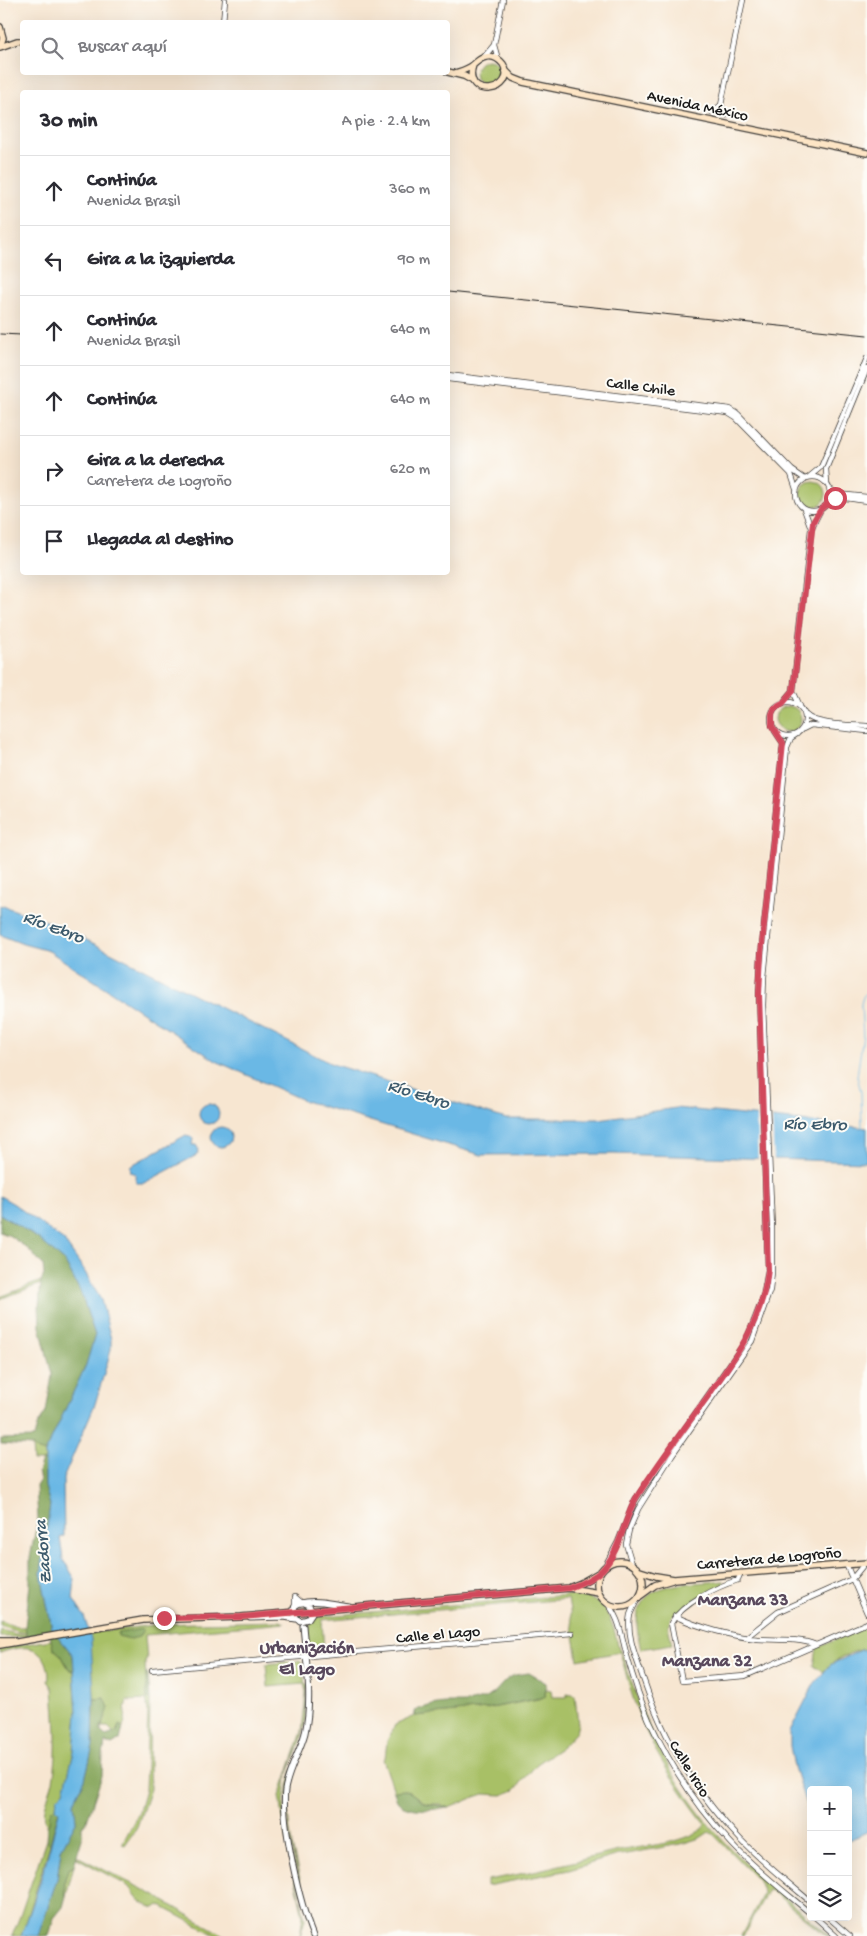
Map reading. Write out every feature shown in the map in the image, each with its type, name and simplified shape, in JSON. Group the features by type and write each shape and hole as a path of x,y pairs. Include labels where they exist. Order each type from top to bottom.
{"main road":[{"path":"1,30 20,41 0,46 1,30"},
{"path":"450,72 473,65 479,59 489,56 498,59 505,70 505,78 501,85 495,89 487,90 478,87 474,82 455,72"},
{"path":"473,65 474,82"},
{"name":"Avenida México","path":"505,70 512,78 523,82 867,153"},
{"name":"Avenida México","path":"501,85 523,82"},
{"path":"569,1588 586,1581 602,1569 617,1561 632,1564 640,1571 643,1584 639,1597 626,1606 611,1605 604,1600 599,1593 598,1578 602,1569"},
{"name":"Carretera de Logroño","path":"640,1571 674,1579 866,1563"},
{"name":"Carretera de Logroño","path":"639,1597 655,1586 674,1579"},
{"path":"0,1645 109,1625 164,1618 241,1617 294,1610 312,1611 569,1588 599,1593"},
{"path":"0,1640 25,1641"}],"street":[{"path":"223,20 225,0"},
{"path":"498,59 494,45 503,0"},
{"path":"712,112 721,105 743,0"},
{"path":"484,57 494,45"},
{"path":"721,105 727,115"},
{"path":"811,529 804,508 797,500 796,490 807,478 822,467 867,358"},
{"path":"827,504 830,494 826,469 867,370"},
{"name":"Calle Chile","path":"450,376 730,409 738,414 792,470 807,478"},
{"name":"Calle Chile","path":"450,380 728,413 736,418 791,474 796,490"},
{"path":"807,478 819,478 838,494 867,497"},
{"path":"867,501 833,499 821,509 813,522 793,691 807,718 817,721 867,726"},
{"path":"804,508 812,511 821,509"},
{"path":"782,777 783,743 775,731 771,720 774,709 783,703 793,691"},
{"path":"783,703 789,702 800,706"},
{"path":"775,731 788,737 800,732 804,725 805,714"},
{"path":"602,1569 618,1542 636,1500 670,1454 746,1341 758,1314 768,1270 769,1208 759,994 761,954 782,777 788,744 791,738 808,726 816,725 867,731"},
{"path":"632,1564 626,1544 630,1526 670,1454"},
{"path":"852,1579 857,1563"},
{"path":"744,1637 754,1633 778,1612 852,1579 866,1563"},
{"path":"846,1564 867,1613"},
{"path":"741,1573 738,1580 705,1595 675,1616 671,1623 681,1680 683,1682 745,1676 867,1623"},
{"name":"Calle Ircio","path":"639,1597 630,1616 633,1646 649,1696 664,1732 684,1768 705,1798 741,1840 807,1898"},
{"name":"Calle Ircio","path":"604,1600 611,1607 619,1623 634,1679 649,1719 667,1757 690,1793 715,1826 737,1849 807,1910"},
{"path":"313,1936 302,1903 286,1824 285,1790 304,1733 308,1710 308,1684 303,1626 297,1619 294,1610 303,1602 357,1607"},
{"path":"303,1602 310,1605 312,1611 303,1626"},
{"path":"675,1616 688,1622 744,1637 804,1641 816,1645"},
{"path":"241,1617 284,1617 303,1621 308,1619"},
{"name":"Calle el Lago","path":"152,1670 572,1633"},
{"path":"754,1633 756,1639"},
{"path":"819,1921 836,1936"},
{"path":"833,1921 850,1936"}],"green space":[{"path":"488,60 497,64 501,73 497,82 488,86 479,82 475,73 479,64"},
{"path":"813,481 822,485 826,494 822,503 813,507 804,503 800,494 804,485"},
{"path":"788,706 797,710 801,719 797,728 788,732 779,728 775,719 779,710"},
{"path":"0,1214 39,1239 65,1262 81,1293 95,1335 86,1365 45,1453 36,1450 32,1446 1,1444 1,1439 34,1438 37,1426 46,1412 52,1375 40,1327 39,1306 41,1281 44,1275 43,1265 28,1249 10,1236 0,1232"},
{"path":"41,1281 41,1284 0,1299 0,1297"},
{"path":"32,1446 36,1450 45,1453 45,1461 33,1461"},
{"path":"42,1460 45,1461 45,1486 50,1505 41,1573 52,1629 73,1655 74,1671 69,1669 61,1655 53,1648 49,1632 27,1637 25,1627 30,1584 30,1557 38,1519 36,1486 40,1480 38,1472"},
{"path":"724,1581 724,1584 671,1617 668,1626 672,1644 641,1649 637,1626 639,1609 646,1598 657,1590 671,1586"},
{"path":"568,1595 591,1599 605,1610 610,1619 619,1650 621,1650 652,1734 679,1784 695,1808 746,1864 807,1917 807,1920 772,1891 768,1890 743,1936 741,1936 763,1894 762,1888 757,1879 709,1832 700,1838 681,1844 615,1856 569,1870 487,1886 487,1880 619,1851 663,1844 685,1838 704,1828 705,1824 684,1796 648,1736 633,1698 620,1652 578,1660 568,1599 322,1620 324,1652 312,1652 310,1648 308,1640 309,1630 314,1617"},
{"path":"0,1621 17,1627 25,1627 26,1632 19,1632 0,1626"},
{"path":"280,1621 285,1623 145,1635 147,1699 150,1699 150,1789 137,1827 125,1845 122,1844 138,1814 145,1790 148,1712 146,1700 127,1701 123,1727 119,1726 115,1734 108,1727 101,1727 105,1718 105,1698 94,1699 89,1633 161,1624"},
{"path":"867,1626 867,1649 855,1651 843,1657 823,1672 814,1666 817,1648"},
{"path":"142,1629 143,1632 139,1637 130,1639 118,1636 118,1633"},
{"path":"0,1630 16,1634 26,1634 27,1637 0,1637"},
{"path":"52,1640 53,1648 61,1655 69,1669 74,1671 77,1712 74,1752 64,1792 57,1798 56,1808 52,1809 47,1826 44,1815 55,1770 56,1747 53,1688 48,1681 49,1674 46,1662 37,1651 20,1648 0,1653 0,1648"},
{"path":"301,1662 305,1684 307,1684 305,1722 302,1738 287,1776 284,1803 285,1827 305,1919 300,1936 303,1916 284,1825 280,1796 302,1732 306,1692 304,1684 268,1687 266,1664"},
{"path":"529,1673 546,1683 545,1697 486,1709 415,1716 414,1711 431,1705 467,1703 485,1698 494,1693 510,1677"},
{"path":"146,1674 148,1674 150,1699 147,1700"},
{"path":"546,1689 551,1690 552,1697 567,1697 567,1693 575,1695 578,1724 576,1732 562,1747 537,1764 515,1790 502,1795 484,1794 449,1808 440,1804 427,1804 412,1793 400,1790 394,1791 383,1759 385,1758 387,1741 395,1725 415,1716 486,1709 538,1699 545,1697"},
{"path":"105,1698 109,1708 101,1726 101,1732 106,1736 117,1732 119,1725 123,1727 120,1740 112,1745 105,1742 102,1776 86,1823 82,1826 82,1839 74,1865 68,1870 64,1882 66,1896 63,1907 54,1918 49,1936 38,1936 57,1879 61,1849 76,1822 74,1802 85,1779 93,1746 94,1699"},
{"path":"294,1770 290,1785 288,1817 287,1801 292,1771"},
{"path":"404,1790 425,1803 449,1808 422,1810 402,1805 397,1801 394,1791"},
{"path":"56,1808 59,1811 50,1844 46,1840 47,1826 52,1809"},
{"path":"288,1817 304,1894 302,1894 295,1864"},
{"path":"46,1840 50,1844 27,1920 21,1936 12,1936 20,1916"},
{"path":"77,1856 152,1894 225,1936 217,1936 159,1905 155,1908 148,1906 141,1902 128,1886 77,1858"},
{"path":"74,1865 66,1896 66,1875"},
{"path":"809,1921 812,1921 830,1936 827,1936"}],"water":[{"name":"Río Ebro","path":"0,905 57,925 332,1064 506,1119 599,1119 676,1108 867,1128 867,1162 614,1154 481,1155 305,1101 216,1061 49,951 0,935"},
{"path":"209,1104 216,1107 219,1114 216,1121 209,1124 202,1121 199,1114 202,1107"},
{"path":"221,1127 228,1130 231,1137 228,1144 221,1147 214,1144 211,1137 214,1130"},
{"path":"186,1135 192,1137 192,1145 196,1145 199,1150 197,1155 144,1183 137,1183 136,1174 131,1172 130,1166"},
{"path":"0,1196 14,1204 64,1241 101,1300 111,1339 111,1350 95,1404 63,1479 64,1536 60,1538 63,1559 75,1579 73,1599 84,1616 91,1639 94,1695 93,1746 85,1779 74,1802 76,1822 61,1849 57,1879 38,1936 21,1936 51,1843 59,1811 56,1808 57,1798 64,1791 74,1752 77,1712 73,1655 52,1629 41,1573 50,1505 45,1486 45,1453 86,1365 95,1335 81,1293 65,1262 39,1239 0,1214"},
{"path":"861,1650 867,1650 867,1833 852,1839 852,1786 807,1786 807,1808 794,1767 790,1746 790,1731 814,1684 830,1665"}],"pier":[{"path":"756,1114 772,1115 774,1162 758,1161"}],"waterway":[{"path":"862,1129 861,1092 857,1076 863,1036 861,1004 867,992"}],"railway":[{"path":"450,292 867,335"},
{"path":"0,334 20,335"}],"district":[{"name":"Manzana 33","path":"743,1599"},
{"name":"Urbanización El Lago","path":"307,1657"},
{"name":"Manzana 32","path":"707,1660"}],"route":[{"path":"164,1618 241,1617 569,1588 581,1583 601,1571 607,1563 636,1500 746,1341 763,1298 768,1270 759,976 783,743 781,737 772,726 771,720 774,709 783,703 793,691 813,522 821,509 835,498"}],"water label":[{"name":"Zadorra","path":"42,1552"}]}
